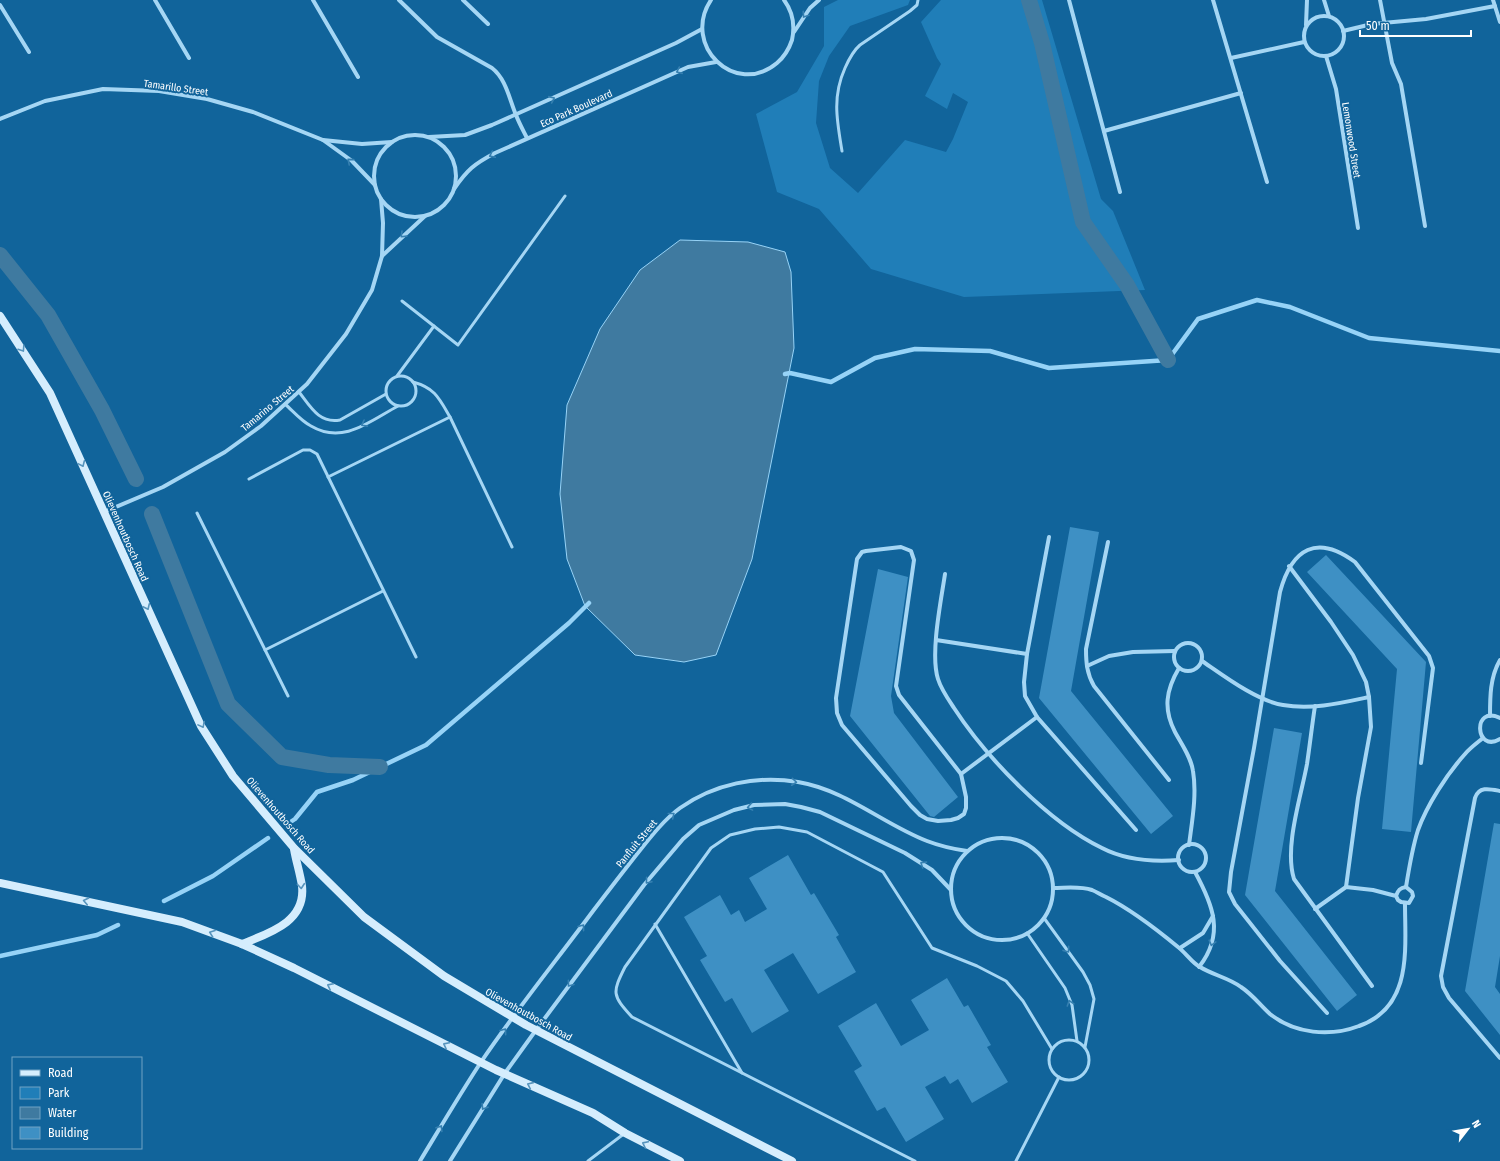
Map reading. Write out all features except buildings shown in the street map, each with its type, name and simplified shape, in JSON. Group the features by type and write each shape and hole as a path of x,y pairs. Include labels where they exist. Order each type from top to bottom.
{"main road":[{"name":"Olievenhoutbosch Road","path":"0,316 50,393 201,726 233,776 294,848 364,917 444,976 536,1030 792,1161"},
{"path":"242,944 278,930 288,922 297,909 301,898 302,887 294,848"},
{"path":"0,883 182,922 242,944 294,968 504,1074 593,1113 625,1133 680,1161"}],"street":[{"path":"155,0 189,58"},
{"path":"313,0 358,77"},
{"path":"399,0 438,37 499,73 527,138"},
{"path":"462,0 488,24"},
{"path":"708,0 702,29 704,41 709,52 716,62 729,70 743,74 758,73 771,68 782,58 790,46 794,32 810,8 819,0"},
{"path":"706,7 711,0"},
{"path":"784,0 793,18 794,32"},
{"path":"1069,0 1120,192"},
{"path":"1213,0 1267,182"},
{"path":"1306,25 1317,16 1330,16 1336,20 1343,31 1344,38 1339,49 1326,56 1313,53 1307,48 1304,42 1307,0"},
{"path":"1324,0 1330,16"},
{"path":"1380,0 1392,63 1402,84 1425,226"},
{"path":"1494,0 1500,22"},
{"path":"0,5 29,52"},
{"path":"1343,31 1372,24 1426,19 1495,6"},
{"name":"Eco Park Boulevard","path":"429,137 465,135 676,43 702,29"},
{"path":"1231,58 1304,42"},
{"name":"Lemonwood Street","path":"1326,56 1336,89 1358,228"},
{"name":"Eco Park Boulevard","path":"454,189 466,173 482,159 688,67 716,62"},
{"name":"Tamarillo Street","path":"0,119 45,101 103,89 159,91 207,99 253,112 323,140 352,161 375,185"},
{"path":"1104,131 1241,93"},
{"path":"382,256 425,216 438,210 448,201 454,189 456,174 452,158 442,145 429,137 416,135 403,136 392,142 383,150 377,161 374,173 375,185 381,199 390,208 400,214 413,217 425,216"},
{"name":"Tamarillo Street","path":"323,140 362,144 392,142"},
{"name":"Tamarino Street","path":"104,512 163,487 225,452 261,426 307,384 346,334 372,290 382,256 383,224 381,199"},
{"path":"1049,537 1027,654 1024,682 1025,696 1037,717 1136,830"},
{"path":"1108,542 1086,649 1086,666 1089,677 1094,686 1169,780"},
{"path":"901,547 911,551 913,555 914,560 896,686 899,695 961,774 966,797 966,808 964,814 951,820 927,819 911,806 842,725 837,713 836,698 857,559 862,552 901,547"},
{"path":"1327,1013 1280,961 1242,914 1229,892 1231,872 1263,698 1280,592 1289,566 1303,553 1313,548 1324,547 1343,553 1355,562 1424,648 1432,662 1433,668 1421,764"},
{"path":"1289,566 1331,622 1352,655 1366,682 1369,696 1371,727 1358,798 1346,887"},
{"path":"945,574 936,640 935,662 937,679 942,690 960,718 988,753 1053,817 1102,848 1132,858 1164,861 1179,860"},
{"path":"936,640 1027,654"},
{"path":"1190,643 1196,645 1202,655 1202,661 1195,670 1184,671 1179,668 1174,660 1175,651 1179,646 1184,644 1190,643"},
{"path":"1086,666 1109,656 1156,651 1175,651"},
{"path":"1490,716 1490,696 1493,677 1500,660"},
{"path":"1202,661 1231,681 1263,698 1282,705 1315,706 1336,704 1369,696"},
{"path":"1179,668 1171,681 1167,705 1169,718 1190,758 1193,770 1195,785 1189,845"},
{"path":"1315,706 1307,764 1294,825 1290,858 1291,869 1294,879 1372,986"},
{"path":"1500,718 1490,716 1485,718 1479,727 1483,738 1492,742 1500,739"},
{"path":"961,774 1037,717"},
{"path":"1406,887 1410,863 1419,829 1430,805 1446,779 1465,754 1483,738"},
{"name":"Panfluit Street","path":"420,1161 481,1062 513,1017 627,866 662,823 681,808 719,788 744,782 774,780 799,782 848,798 925,840 949,848 967,851"},
{"path":"1500,790 1482,789 1478,791 1475,798 1441,976 1443,987 1449,998 1500,1058"},
{"path":"450,1161 504,1074 536,1030 644,885 683,839 700,825 734,810 754,806 785,804 801,807 820,812 905,853 932,870 951,890"},
{"path":"997,838 1014,839 1030,846 1042,857 1050,872 1053,888 1051,904 1044,918 1033,930 1019,937 1003,940 987,938 973,931 961,920 954,906 951,890 952,876 958,862 967,851 981,842 997,838"},
{"path":"1189,845 1199,846 1206,855 1204,866 1195,872 1184,870 1179,860 1181,851 1189,845"},
{"path":"1195,872 1206,892 1215,923 1213,940 1209,952 1199,967"},
{"path":"1315,909 1346,887 1374,890 1396,896 1398,900 1408,903 1412,900 1413,896 1412,892 1406,887"},
{"path":"1396,896 1401,888 1406,887"},
{"path":"1053,888 1079,888 1092,890 1147,921 1180,948 1199,967 1243,987 1271,1014 1298,1028 1315,1032 1336,1033 1364,1025 1381,1014 1398,991 1404,971 1405,903"},
{"path":"1180,948 1203,933 1214,916"}],"lane":[{"path":"842,151 837,107 838,85 847,64 854,51 860,45 910,11 917,5 918,0"},
{"path":"402,301 458,345 565,196"},
{"path":"397,376 434,326"},
{"path":"413,382 415,393 413,399 409,403 404,406 398,406 392,404 388,400 386,388 392,378 397,376 403,376 413,382 425,385 433,391 450,417 512,547"},
{"path":"298,392 319,416 332,422 340,420 386,394"},
{"path":"285,404 310,426 326,432 340,434 351,431 398,406"},
{"path":"328,477 450,417"},
{"path":"249,479 303,450 310,450 317,454 416,657"},
{"path":"197,513 288,696"},
{"path":"265,650 383,591"},
{"path":"914,1161 632,1017 621,1005 616,996 616,985 625,967 710,848 730,835 755,829 779,827 807,832 883,872 932,948 977,966 1006,981 1023,1001 1052,1049"},
{"path":"1044,918 1083,972 1090,985 1094,999 1085,1047"},
{"path":"655,924 742,1073"},
{"path":"1027,933 1065,988 1072,1005 1077,1041"},
{"path":"1066,1040 1077,1041 1085,1047 1089,1053 1090,1060 1085,1073 1079,1078 1066,1080 1055,1074 1049,1059 1052,1049 1060,1042 1066,1040"},
{"path":"1016,1161 1059,1077"},
{"path":"588,1161 625,1133"}],"green space":[{"path":"838,0 910,0 908,5 850,26 829,56 819,81 816,123 830,168 858,193 905,140 946,152 953,139 968,102 953,93 947,109 925,96 941,64 921,22 941,0 1042,0 1101,199 1113,211 1145,290 964,297 871,269 819,209 777,192 756,114 797,92 824,46 824,7"}],"water":[{"path":"680,240 748,242 785,252 791,272 794,348 752,559 716,655 684,662 635,655 585,606 567,559 560,494 567,405 600,329 640,270"}],"waterway":[{"path":"1029,0 1042,43 1083,222 1127,285 1168,360"},
{"path":"0,255 48,315 102,410 136,479"},
{"path":"785,374 790,373 831,382 875,358 915,349 990,351 1049,368 1168,360 1198,319 1257,300 1290,307 1369,338 1500,351"},
{"path":"152,514 228,704 282,757 329,765 380,767"},
{"path":"289,823 295,819 317,792 353,780 426,745 569,623 589,603"},
{"path":"164,901 213,876 268,838"},
{"path":"0,956 97,935 118,925"}]}
